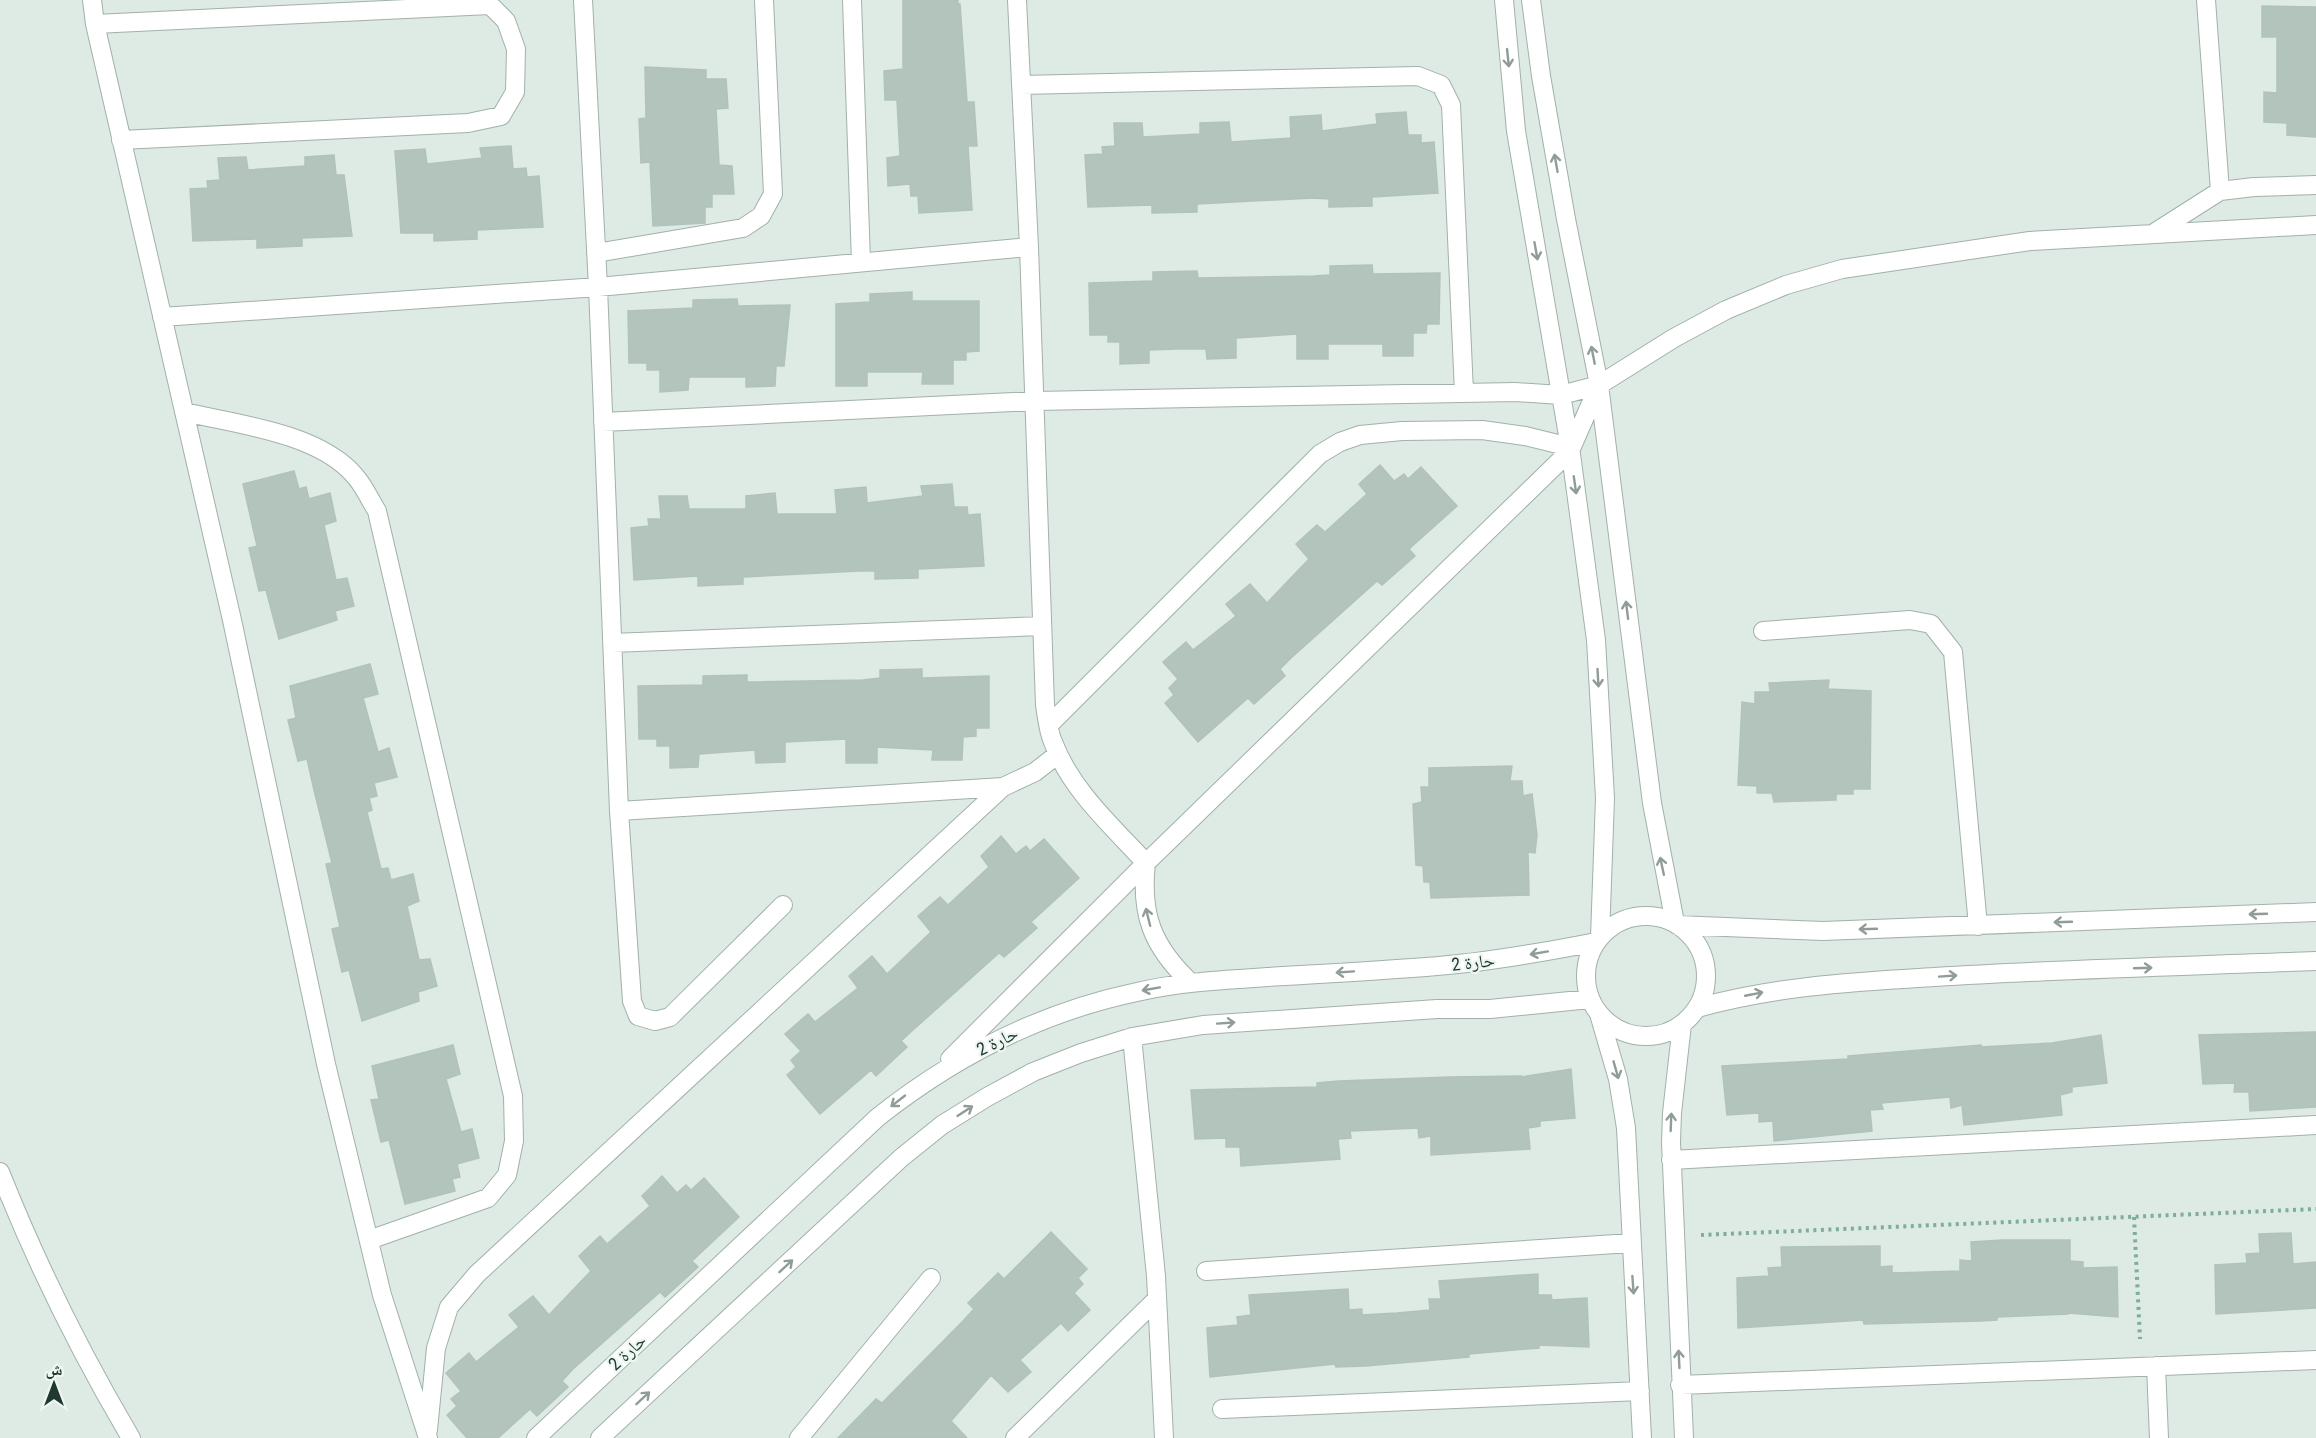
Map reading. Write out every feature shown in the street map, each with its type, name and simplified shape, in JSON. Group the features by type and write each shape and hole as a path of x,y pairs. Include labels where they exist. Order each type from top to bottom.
{"street":[{"path":"92,0 95,24 121,140 235,631 326,1064 382,1295 428,1438"},
{"path":"583,0 598,286 619,811 632,1001 638,1016 655,1021 670,1017 783,905"},
{"path":"596,253 743,228 761,216 773,194 764,0"},
{"path":"852,0 861,262"},
{"path":"1017,0 1029,247 1045,705 1052,740 1065,770 1088,800 1146,863 1145,907 1151,929 1161,949 1174,967 1190,982"},
{"path":"1504,0 1516,131 1570,449 1597,651 1605,798 1598,939"},
{"path":"1532,0 1541,76 1566,219 1599,385 1652,803 1676,924"},
{"path":"2206,0 2220,191"},
{"path":"95,24 490,5 506,21 516,49 515,92 501,116 468,123 121,140"},
{"path":"1021,85 1418,76 1441,85 1451,105 1464,392"},
{"path":"2153,234 2220,191 2316,185"},
{"path":"603,422 1035,400 1464,392 1561,395 1599,385 1674,338 1726,310 1786,285 1842,269 2030,241 2316,225"},
{"path":"162,317 598,286 1029,247"},
{"path":"934,1076 1146,863 1570,449 1599,385"},
{"path":"184,412 295,438 325,451 354,475 377,511 513,1096 514,1141 507,1175 488,1198 369,1240"},
{"path":"1049,725 1320,454 1340,442 1360,435 1402,431 1482,430 1525,436 1570,449"},
{"path":"1763,632 1910,620 1931,624 1953,652 1978,926"},
{"path":"612,643 1042,626"},
{"path":"428,1438 436,1348 449,1306 477,1274 1003,787 1035,772 1058,754"},
{"path":"619,811 1003,787"},
{"path":"1676,924 1822,931 2316,912"},
{"path":"600,1438 902,1158 942,1125 1033,1072 1081,1053 1132,1037 1203,1025 1437,1010 1595,1007 1617,1028 1638,1035 1668,1032 1682,1024 1697,1008 1704,993 1706,978 1704,962 1694,941 1676,924 1662,918 1635,917 1610,927 1598,939 1589,955 1586,985 1595,1007 1618,1079 1623,1103 1642,1438"},
{"name":"حارة 2","path":"536,1438 878,1117 934,1076 981,1048 1031,1025 1072,1010 1136,992 1190,982 1466,963 1598,939"},
{"path":"1697,1008 1762,992 1829,984 1992,974 2316,961"},
{"path":"1682,1024 1672,1113 1671,1160 1684,1438"},
{"path":"1132,1037 1156,1300 1164,1438"},
{"path":"1671,1160 2316,1125"},
{"path":"0,1172 40,1269 98,1382 131,1438"},
{"path":"1206,1271 1631,1243"},
{"path":"799,1438 930,1278"},
{"path":"1015,1438 1156,1300"},
{"path":"1680,1385 2316,1360"},
{"path":"2148,1366 2159,1438"},
{"path":"1222,1409 1640,1391"}],"path":[{"path":"1674,1236 2316,1209"},
{"path":"2134,1217 2148,1366"}],"building":[{"path":"903,0 958,0 960,4 967,102 974,102 977,146 968,146 972,210 919,213 918,196 911,196 910,184 888,186 887,158 900,156 897,100 885,100 884,71 903,69"},
{"path":"2262,6 2316,7 2316,137 2287,135 2287,123 2264,122 2264,92 2277,93 2277,37 2262,37"},
{"path":"645,67 706,70 706,79 726,79 728,108 716,109 719,165 732,166 734,194 712,194 712,207 705,207 705,223 653,226 650,162 641,163 639,119 646,118"},
{"path":"1406,112 1408,135 1421,135 1421,143 1434,142 1438,193 1372,197 1372,206 1329,207 1329,199 1313,198 1197,204 1197,212 1152,213 1152,205 1088,207 1085,155 1103,154 1102,147 1115,146 1114,123 1142,123 1143,137 1200,134 1200,123 1229,122 1231,142 1291,138 1290,117 1321,115 1322,131 1377,124 1376,114"},
{"path":"511,146 513,169 526,168 527,177 539,176 543,227 477,230 477,239 434,241 434,233 401,233 395,151 425,149 427,164 482,158 480,148"},
{"path":"334,155 336,175 344,175 352,236 302,238 302,246 257,248 257,239 193,241 190,189 208,188 207,181 220,180 218,158 246,157 248,170 305,166 305,157"},
{"path":"1372,265 1373,274 1440,273 1439,324 1427,324 1426,333 1413,333 1413,356 1383,356 1383,344 1328,344 1328,359 1297,359 1297,334 1236,338 1236,358 1207,359 1206,349 1149,350 1149,363 1120,364 1120,342 1108,342 1108,335 1090,335 1089,283 1153,281 1153,272 1197,271 1198,278 1330,275 1330,266"},
{"path":"912,292 912,301 979,301 979,351 966,352 966,360 953,360 953,384 922,384 923,372 867,372 867,386 836,386 836,304 870,302 870,294"},
{"path":"737,299 738,306 790,305 784,366 776,366 775,386 746,387 746,377 689,377 688,390 660,392 660,370 647,370 647,363 629,363 628,311 693,308 693,300"},
{"path":"1380,465 1394,481 1404,474 1408,479 1421,467 1457,506 1409,549 1415,556 1382,585 1377,581 1291,658 1280,669 1285,676 1254,704 1248,698 1198,742 1165,703 1174,695 1169,688 1178,679 1163,662 1186,642 1193,650 1236,616 1226,604 1250,584 1267,603 1309,559 1296,544 1317,525 1325,532 1367,494 1359,484"},
{"path":"294,471 299,489 306,487 309,499 330,493 336,521 324,525 336,580 347,578 354,606 335,611 337,620 279,639 266,590 259,591 249,548 257,546 243,484"},
{"path":"952,484 954,507 967,507 968,515 980,514 984,566 918,569 918,578 875,579 875,571 859,571 743,577 743,584 698,586 698,576 634,580 631,528 649,526 648,519 661,519 659,496 687,496 689,509 746,509 746,496 775,493 777,514 837,514 835,490 866,487 867,503 923,496 921,486"},
{"path":"370,664 378,694 363,698 378,752 389,748 397,777 374,783 377,796 369,798 372,810 367,812 381,869 388,868 391,880 413,874 419,901 407,906 419,960 430,959 437,986 418,992 419,1001 362,1021 349,970 342,972 332,929 340,927 326,864 332,863 307,759 298,761 288,720 296,718 290,686"},
{"path":"922,669 922,678 989,676 989,728 976,728 976,736 963,737 962,760 932,760 933,750 877,747 877,763 846,763 846,739 785,742 785,762 756,763 755,750 699,754 698,767 670,768 670,746 657,746 657,739 639,739 638,686 703,685 703,676 747,675 747,682 863,680 880,678 880,670"},
{"path":"1829,680 1828,689 1871,691 1870,789 1853,789 1853,794 1836,794 1836,800 1774,802 1772,793 1757,793 1757,786 1738,785 1742,702 1755,704 1755,692 1770,692 1769,683"},
{"path":"1512,766 1510,781 1522,781 1523,796 1532,794 1537,835 1535,853 1528,852 1529,895 1431,898 1430,882 1424,882 1423,866 1416,865 1413,804 1422,802 1421,787 1429,787 1429,768"},
{"path":"1001,836 1016,854 1026,846 1030,851 1044,839 1079,878 1031,922 1037,928 1004,957 999,953 901,1041 907,1047 876,1076 871,1070 820,1114 787,1075 796,1067 791,1060 801,1051 785,1034 808,1014 815,1022 858,988 849,976 872,956 887,974 931,932 918,916 940,897 948,905 989,867 981,856"},
{"path":"2316,1032 2316,1107 2250,1111 2249,1092 2234,1092 2235,1083 2203,1084 2199,1035"},
{"path":"2101,1035 2107,1083 2072,1087 2072,1092 2060,1095 2062,1115 1964,1125 1962,1105 1951,1108 1950,1097 1881,1103 1883,1109 1870,1110 1872,1131 1774,1141 1773,1121 1759,1122 1759,1113 1727,1115 1722,1066 1848,1059 1848,1056 1981,1045 1981,1047 2052,1043"},
{"path":"453,1045 460,1074 446,1079 461,1132 472,1129 479,1158 457,1164 460,1177 452,1179 455,1191 405,1204 389,1140 381,1142 371,1100 379,1099 372,1066"},
{"path":"1571,1069 1575,1118 1540,1121 1540,1126 1528,1128 1530,1149 1431,1155 1431,1136 1419,1138 1418,1128 1350,1131 1351,1138 1338,1139 1340,1159 1241,1166 1240,1147 1226,1147 1226,1138 1195,1139 1191,1090 1317,1087 1317,1083 1339,1081 1521,1077"},
{"path":"662,1176 677,1193 686,1185 691,1190 704,1178 739,1217 692,1261 698,1267 665,1297 660,1292 573,1369 562,1381 568,1387 537,1416 530,1409 498,1438 467,1438 447,1415 457,1406 451,1399 461,1391 446,1373 469,1353 476,1362 519,1327 509,1315 533,1296 549,1315 591,1271 579,1256 600,1236 607,1244 650,1206 642,1196"},
{"path":"1051,1232 1087,1269 1078,1278 1083,1284 1074,1293 1090,1310 1068,1331 1061,1323 1020,1360 1031,1372 1008,1392 991,1375 951,1421 967,1438 838,1438 876,1399 882,1403 963,1321 974,1309 968,1303 998,1273 1004,1279"},
{"path":"2291,1233 2293,1264 2316,1262 2316,1308 2216,1314 2215,1265 2247,1263 2246,1254 2260,1253 2259,1234"},
{"path":"2070,1240 2070,1261 2083,1262 2083,1268 2117,1267 2118,1317 2068,1313 1997,1317 1997,1320 1980,1321 1864,1324 1863,1320 1738,1328 1737,1278 1769,1276 1768,1268 1782,1267 1781,1247 1880,1246 1880,1267 1892,1266 1892,1273 1960,1271 1960,1260 1972,1261 1971,1242"},
{"path":"1538,1274 1538,1295 1551,1295 1552,1300 1587,1298 1589,1347 1539,1345 1539,1348 1469,1354 1469,1357 1365,1366 1336,1367 1335,1364 1210,1377 1207,1328 1238,1325 1237,1317 1251,1315 1249,1295 1348,1289 1349,1310 1362,1309 1362,1315 1397,1313 1430,1310 1429,1299 1441,1299 1439,1281"}]}
